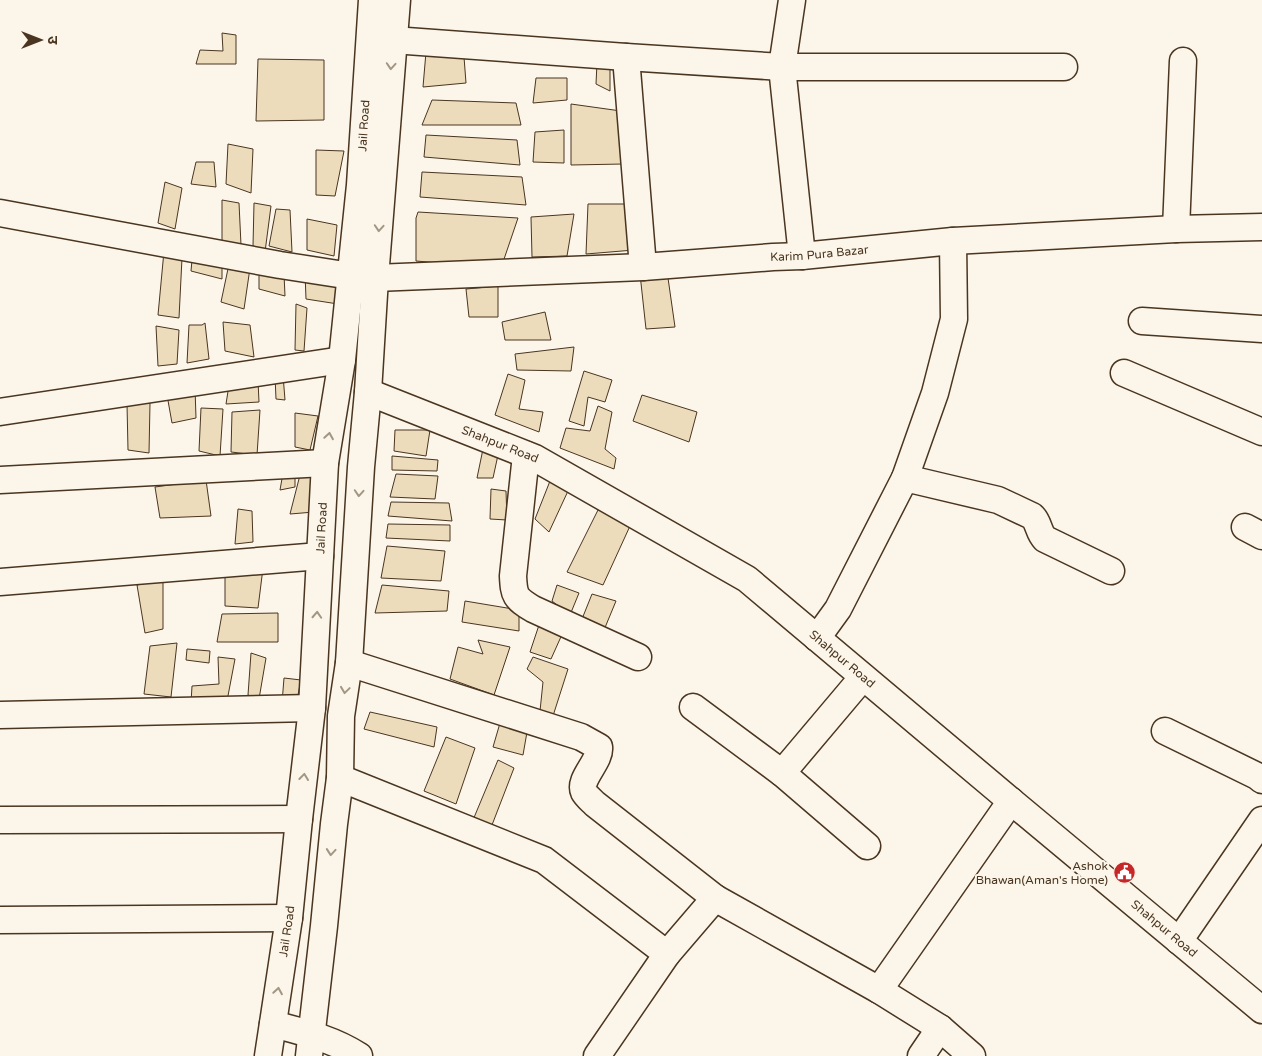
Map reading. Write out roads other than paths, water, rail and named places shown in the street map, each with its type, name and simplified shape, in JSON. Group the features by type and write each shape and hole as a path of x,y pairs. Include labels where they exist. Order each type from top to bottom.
{"street":[{"name":"Jail Road","path":"310,1045 340,778 341,716 349,663 361,467 368,392 360,185 372,0"},
{"name":"Jail Road","path":"268,1056 289,918 312,708 325,463 342,360 363,277 397,0"},
{"path":"792,0 782,67 802,256"},
{"path":"393,40 782,67 1064,67"},
{"path":"626,57 643,267"},
{"path":"1176,229 1182,61"},
{"name":"Karim Pura Bazar","path":"0,213 280,265 363,277 643,267 802,256 953,241 1262,226"},
{"path":"817,638 838,609 905,478 935,393 954,319 953,241"},
{"path":"1142,322 1262,328"},
{"path":"0,412 342,360"},
{"path":"1124,373 1262,432"},
{"name":"Shahpur Road","path":"368,392 534,458 747,579 1262,1010"},
{"path":"526,455 513,576 514,592 519,601 533,609 638,657"},
{"path":"0,480 325,463"},
{"path":"905,478 998,500 1035,518 1041,534 1045,538 1111,571"},
{"path":"0,582 320,556"},
{"path":"349,663 581,737 596,745 600,749 598,756 583,786 584,792 594,804 715,898 879,990 940,1028 972,1056"},
{"path":"782,773 863,677"},
{"path":"692,707 782,773 867,846"},
{"path":"0,715 312,708"},
{"path":"1165,731 1262,780"},
{"path":"340,778 544,860 667,954"},
{"path":"879,990 1010,801"},
{"path":"0,820 299,819"},
{"path":"1179,941 1262,820"},
{"path":"597,1056 667,954 715,898"},
{"path":"0,920 289,918"},
{"path":"273,1024 310,1045 350,1050 360,1056"},
{"path":"921,1056 940,1028"}],"place":[{"name":"Ashok Bhawan(Aman's Home)","path":"1124,873"}]}
